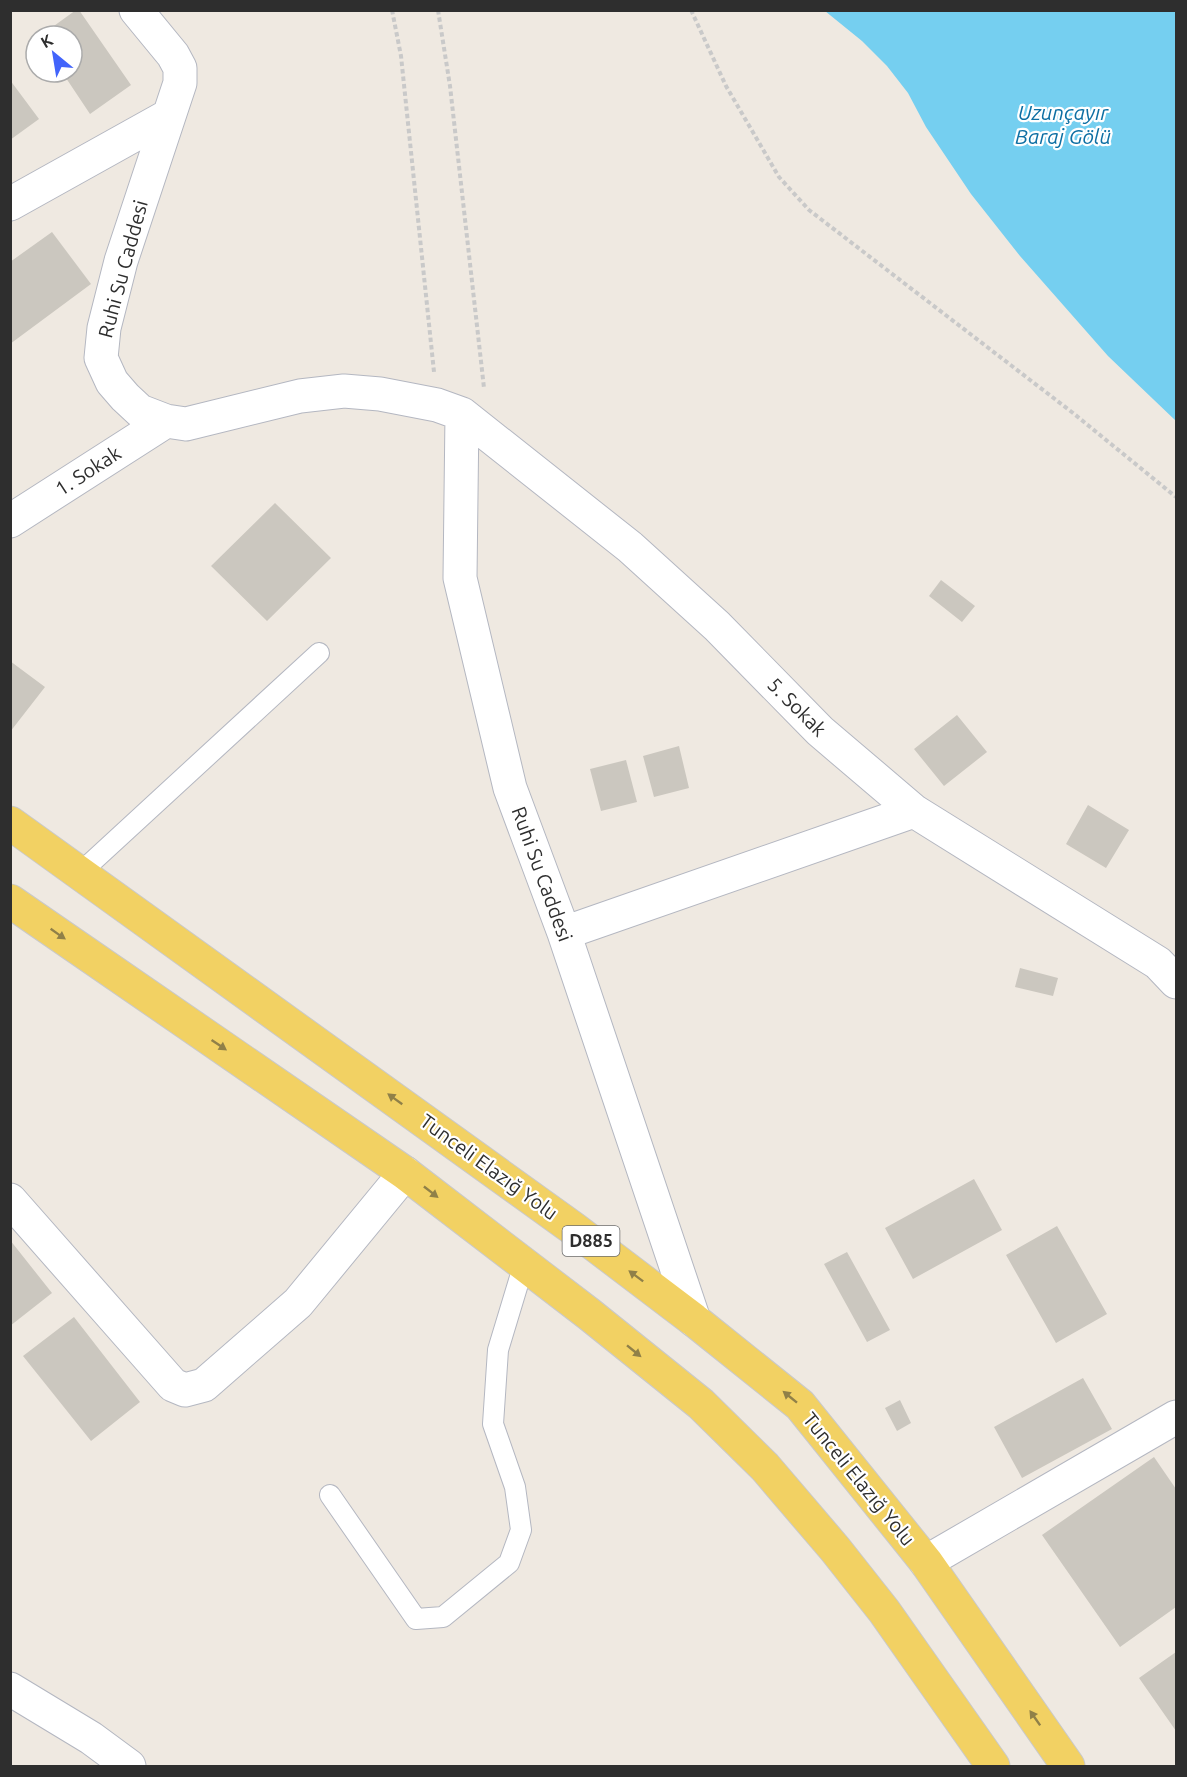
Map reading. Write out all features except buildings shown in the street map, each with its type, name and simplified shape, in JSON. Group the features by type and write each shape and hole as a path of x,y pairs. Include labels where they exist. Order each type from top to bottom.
{"main road":[{"name":"Tunceli Elazığ Yolu","path":"10,823 574,1229 694,1320 800,1405 926,1562 1068,1767"},
{"path":"10,901 405,1173 701,1404 765,1467 835,1549 884,1611 993,1767"}],"street":[{"name":"Ruhi Su Caddesi","path":"136,10 173,55 180,68 180,83 121,261 104,328 101,358 112,382 140,411 166,421 186,424 300,396 344,391 380,394 450,410 460,578 510,788 564,933 694,1320"},
{"path":"10,204 168,116"},
{"name":"5. Sokak","path":"450,410 489,436 630,547 717,626 820,732 914,811 1158,963 1176,982"},
{"name":"1. Sokak","path":"10,521 166,421"},
{"path":"564,933 914,811"},
{"path":"10,1200 173,1385 185,1390 204,1385 298,1303 405,1173"},
{"path":"926,1562 1176,1417"},
{"path":"10,1689 91,1738 129,1767"}],"lane":[{"path":"81,872 319,653"},
{"path":"330,1495 416,1619 442,1617 509,1563 521,1530 515,1487 493,1424 498,1350 524,1264"}],"path":[{"path":"392,10 401,56 450,410"},
{"path":"438,10 451,97 489,436"},
{"path":"691,10 726,86 779,177 808,210 1073,413 1176,496"}],"water":[{"name":"Uzunçayır Baraj Gölü","path":"825,11 1176,11 1176,421 1108,356 1020,256 971,194 926,127 908,93 887,66 862,41"}]}
